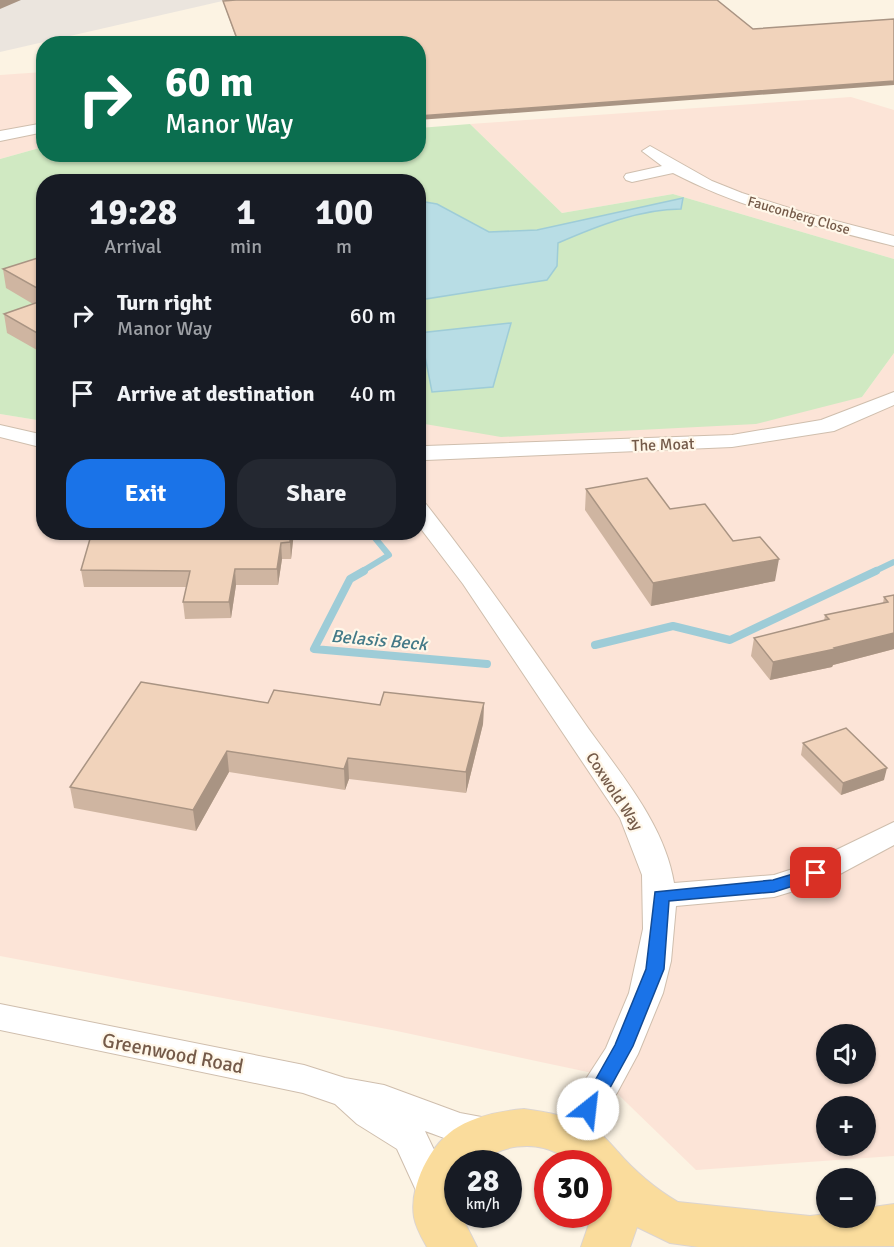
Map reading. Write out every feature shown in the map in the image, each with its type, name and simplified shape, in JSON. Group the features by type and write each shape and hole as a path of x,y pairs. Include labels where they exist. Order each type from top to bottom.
{"main road":[{"path":"438,1228 445,1169 464,1147 490,1132 524,1127 542,1128 567,1136 589,1150"},
{"path":"612,1176 644,1207 670,1222 735,1231 808,1237"},
{"path":"605,1247 616,1220 616,1194 612,1184"},
{"path":"761,1247 808,1237 894,1225"}],"street":[{"path":"0,136 36,129"},
{"name":"Fauconberg Close","path":"650,151 673,168 755,204 894,241"},
{"path":"632,177 673,168"},
{"name":"The Moat","path":"426,453 732,441 826,426 894,398"},
{"path":"0,431 36,440"},
{"name":"Coxwold Way","path":"426,519 473,580 633,815 650,848 661,896 655,969 624,1046 588,1109 567,1136"},
{"path":"661,896 774,886 816,873 894,832"},
{"name":"Greenwood Road","path":"0,1017 304,1079 345,1093 384,1100 459,1128 490,1132"},
{"name":"Greenwood Road","path":"345,1093 370,1113 411,1138 438,1228"}],"shaded area":[{"path":"0,0 227,0 70,36 36,36 36,44 0,52"},
{"path":"36,72 36,149 0,159 0,75"},
{"path":"851,97 894,110 894,259 673,194 562,213 470,124"},
{"path":"894,353 894,1156 696,1170 597,1074 392,1030 0,956 0,414 36,420 36,540 426,540 426,423 862,397"}],"green space":[{"path":"470,124 562,213 673,194 894,259 894,353 862,397 756,424 501,437 426,424 426,174 36,174 36,420 0,414 0,159 36,149 36,162 426,162 426,127"}],"water":[{"path":"683,198 681,209 633,216 602,225 558,243 557,266 547,280 426,299 426,202 437,204 489,232 537,230"},
{"path":"511,323 493,387 432,392 426,361 426,332"}],"building":[{"path":"717,0 753,29 894,19 894,81 426,115 426,36 236,36 223,1"},
{"path":"36,259 36,288 3,269"},
{"path":"36,303 36,332 4,314"},
{"path":"647,478 670,509 705,504 733,541 760,537 779,559 653,583 586,489"},
{"path":"90,540 290,540 290,542 281,543 277,569 235,569 229,602 183,602 190,571 81,570"},
{"path":"894,595 894,633 835,649 773,662 754,638 829,619 825,615 888,602 884,597"},
{"path":"141,682 268,703 274,690 380,705 384,692 484,703 466,772 348,758 344,769 227,751 193,810 70,787"},
{"path":"846,728 887,768 843,783 803,743"}],"waterway":[{"name":"Belasis Beck","path":"361,572 389,555 377,540"},
{"name":"Belasis Beck","path":"873,572 894,562"},
{"name":"Belasis Beck","path":"364,571 350,579 314,649 487,664"},
{"name":"Belasis Beck","path":"595,645 673,626 730,640 876,571"}],"route":[{"path":"588,1109 624,1046 655,969 661,896 774,886 816,873"}]}
